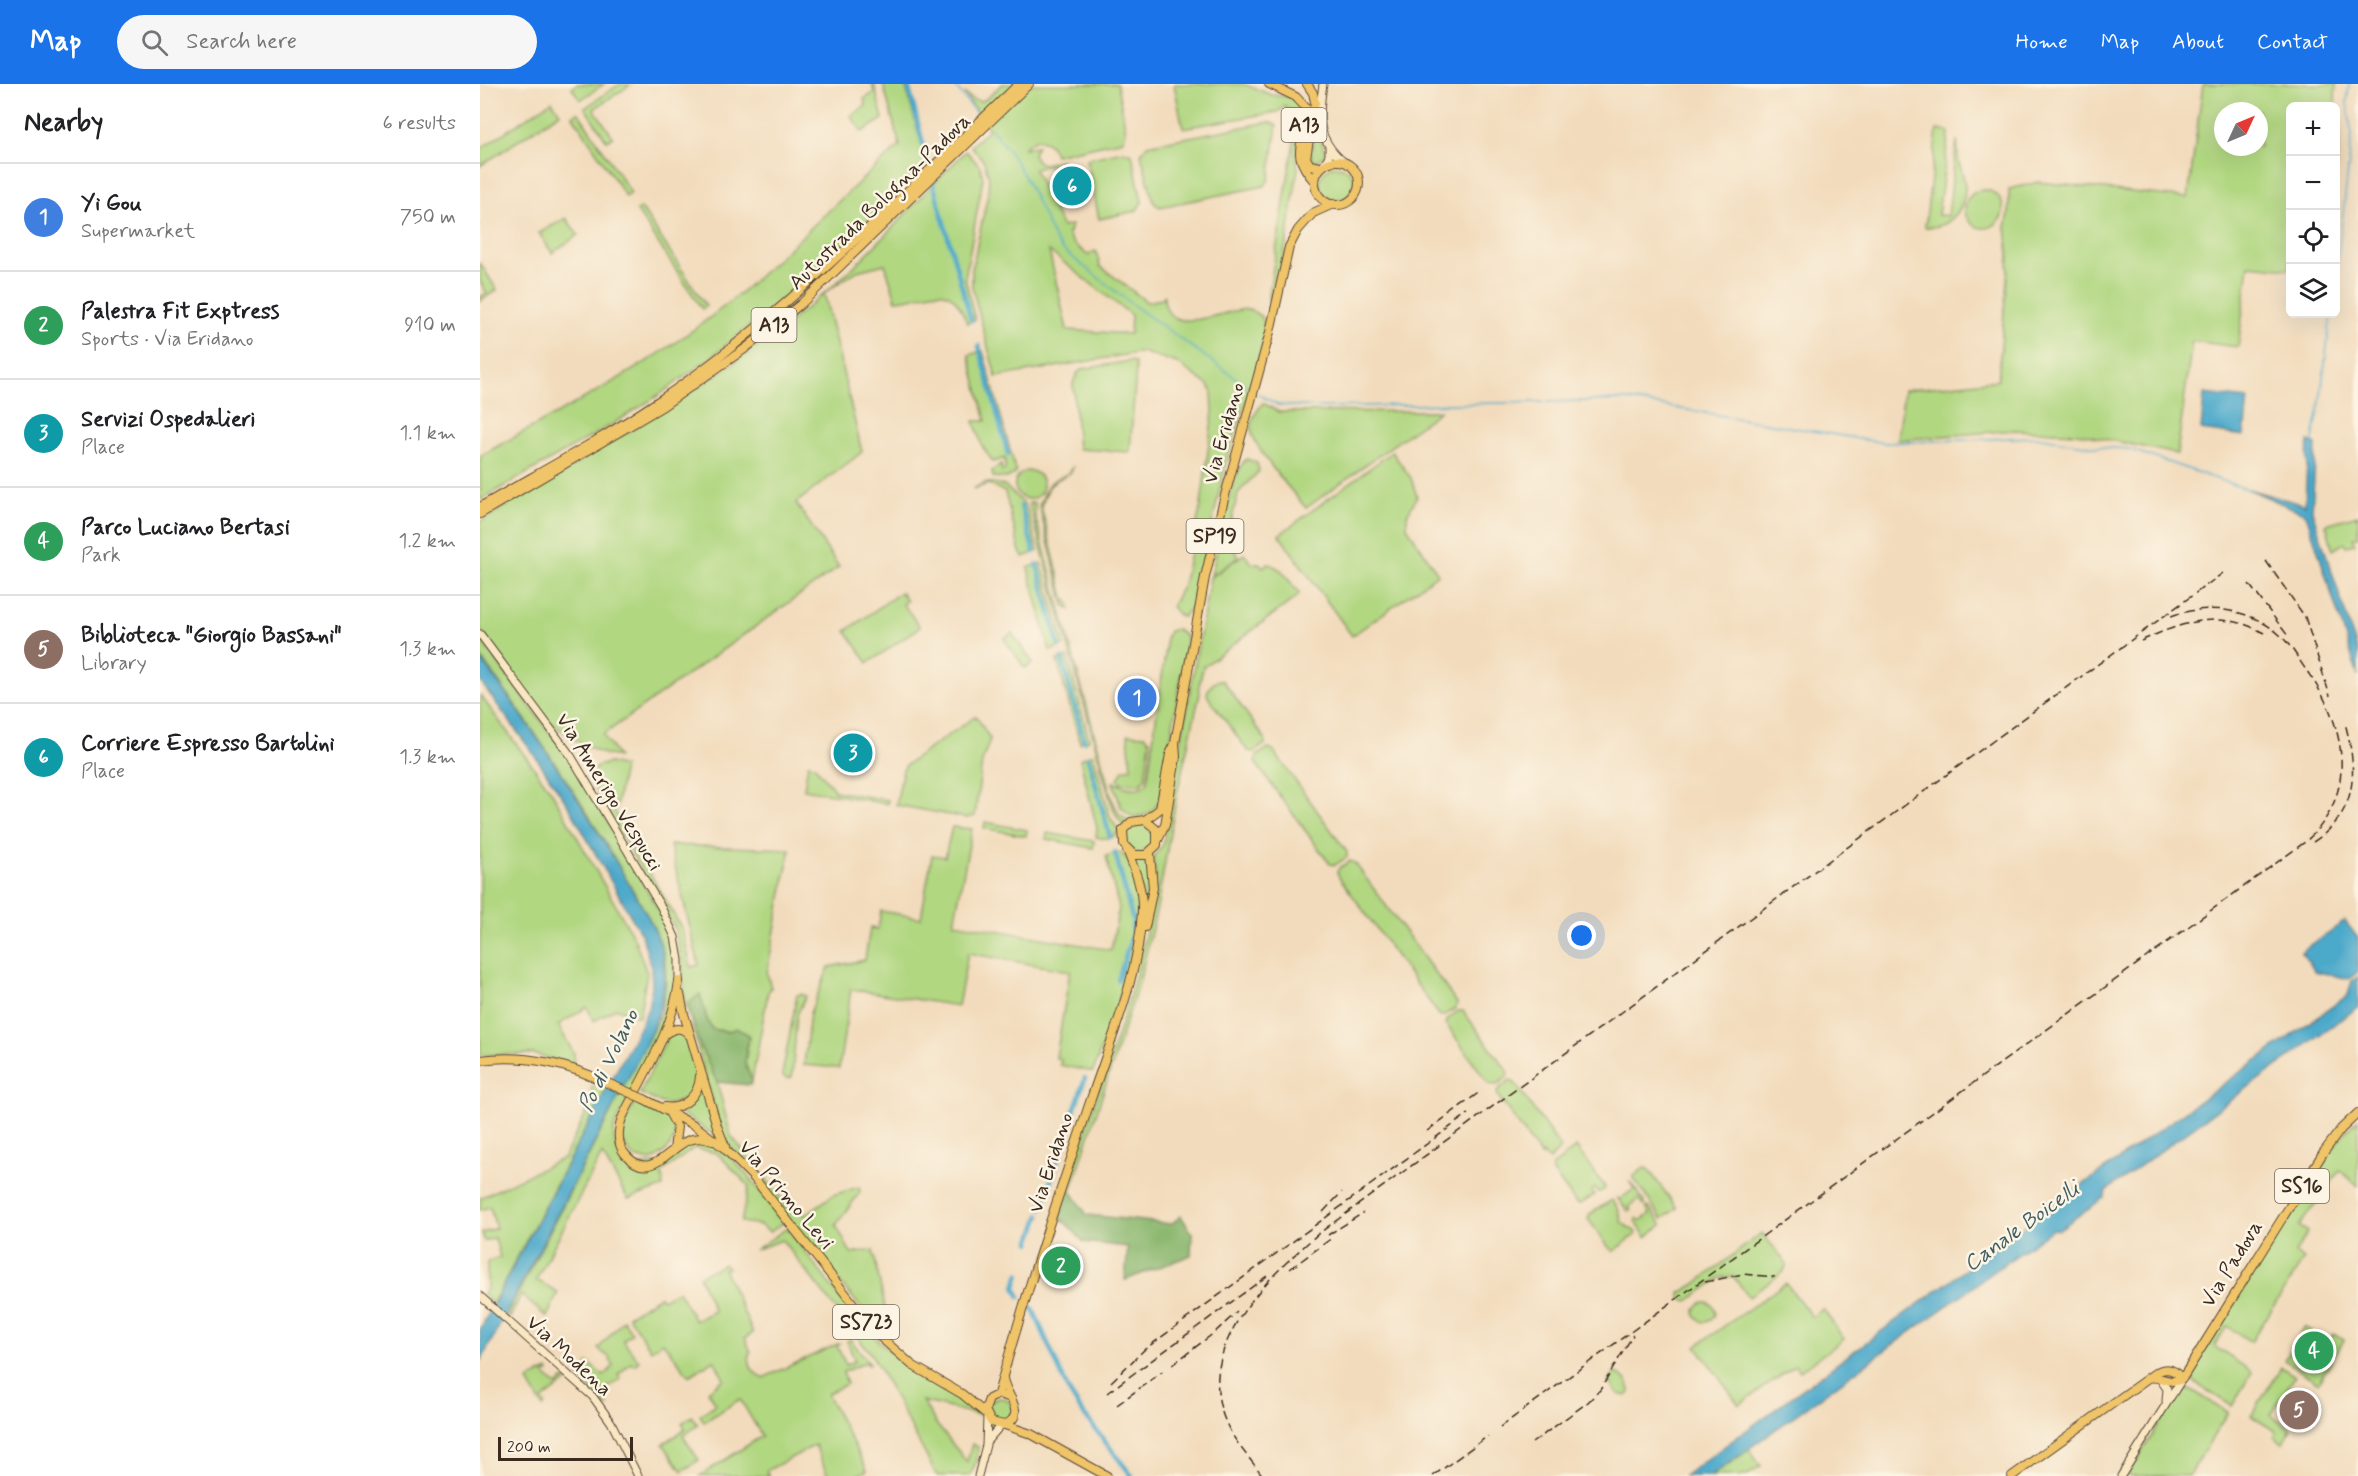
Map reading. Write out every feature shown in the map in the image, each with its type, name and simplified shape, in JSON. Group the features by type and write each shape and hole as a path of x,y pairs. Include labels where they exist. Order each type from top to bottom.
{"highway":[{"name":"Autostrada Bologna-Padova","path":"480,507 660,400 739,341 796,295 1018,84"},
{"name":"Autostrada Bologna-Padova","path":"480,514 663,406 746,348 802,303 1029,84"},
{"name":"A13","path":"978,132 1034,84"},
{"name":"A13","path":"1269,84 1296,97 1305,106"},
{"name":"A13","path":"1287,84 1305,106 1300,159 1302,167 1315,182"},
{"name":"A13","path":"1307,84 1313,93 1315,102 1306,158 1310,165 1322,166"}],"main road":[{"path":"1315,182 1329,156 1329,148 1323,137 1321,126 1323,84"},
{"name":"Via Eridano","path":"1313,213 1333,204 1348,201 1357,189 1357,174 1329,148"},
{"path":"1322,166 1335,161 1344,162"},
{"name":"Via Eridano","path":"1135,960 1142,901 1138,877 1122,841 1123,830 1131,822 1145,820 1157,812 1162,803 1212,546 1256,385 1291,242 1313,213 1317,203 1315,182"},
{"path":"1317,193 1324,201 1333,204"},
{"name":"Via Amerigo Vespucci","path":"480,634 571,756 661,907 675,937 679,960 679,981"},
{"name":"Via Eridano","path":"978,1476 986,1445 986,1404 994,1396 1003,1377 1030,1281 1120,1012 1145,928 1152,893 1150,853 1165,825 1176,757 1175,743"},
{"path":"1145,820 1154,825 1158,840"},
{"path":"1127,850 1138,856 1150,853"},
{"path":"679,981 690,1037 726,1149"},
{"path":"679,981 675,1002 664,1034 622,1118 618,1133 621,1148 636,1162 652,1164 664,1159 684,1143 696,1139 710,1140 726,1149"},
{"path":"664,1034 684,1014"},
{"path":"664,1034 678,1029 686,1031 690,1037"},
{"name":"Via Primo Levi","path":"480,1060 532,1059 561,1065 654,1104 694,1125 726,1149 754,1178 862,1317 882,1339 919,1370 962,1394 978,1399 994,1396"},
{"path":"654,1104 675,1107 690,1100 699,1085 698,1062"},
{"path":"668,1111 678,1134 673,1151"},
{"name":"Via Padova","path":"2121,1476 2323,1153 2341,1129 2358,1113"},
{"name":"Via Modena","path":"483,1299 593,1397 611,1422 638,1476"},
{"name":"Via Padova","path":"2012,1476 2146,1379 2164,1368 2182,1366 2200,1348"},
{"path":"2146,1379 2152,1377 2174,1382 2181,1379 2172,1370 2164,1368"},
{"path":"1003,1377 1006,1389 1015,1404 1020,1423 1031,1434"},
{"path":"2160,1379 2167,1389 2166,1404"},
{"name":"Via Primo Levi","path":"962,1394 986,1415"},
{"path":"994,1396 1011,1398"},
{"name":"Via Eridano","path":"986,1445 994,1431 1012,1421 1016,1411"},
{"path":"986,1415 993,1424 1031,1434 1107,1476"}],"green space":[{"path":"577,84 604,84 580,100 572,88"},
{"path":"620,84 630,85 594,109 613,137 607,141 585,108"},
{"path":"872,84 874,84 883,119 862,132 851,116 866,106 864,99 874,93"},
{"path":"883,84 905,84 927,164 806,280 705,362 613,424 480,500 480,456 641,365 703,323 753,282 900,146"},
{"path":"1002,84 1117,84 1126,131 1123,140 1055,155 1051,146 1036,139 1023,148 1037,146 1033,154 1038,162 1044,164 1061,160 1061,163 1034,169 1062,227 1072,225 1068,234 1073,243 1088,255 1096,251 1100,266 1147,302 1162,299 1164,296 1166,308 1173,317 1193,320 1249,309 1262,317 1266,332 1226,462 1194,604 1183,617 1177,614 1172,606 1183,585 1201,505 1213,412 1212,392 1208,385 1177,363 1142,352 996,377 972,287 972,269 988,194 989,177 984,161 971,146 989,129 964,93 980,101 988,98","holes":["1049,251 1131,315 1130,334 1067,330"]},
{"path":"1174,84 1243,84 1272,95 1290,97 1304,108 1296,155 1298,168 1287,240 1276,289 1268,299 1299,111 1286,109 1286,106 1277,112 1183,128"},
{"path":"2203,84 2336,84 2336,102 2286,102 2286,269 2249,265 2238,347 2192,341 2177,454 2077,433 2014,430 1898,440 1904,390 1998,380 2009,256 2006,227 2009,214 2009,189 2039,182 2188,198"},
{"path":"552,101 560,113 480,166 480,149"},
{"path":"578,112 631,193 626,197 573,116"},
{"path":"1269,122 1277,125 1269,180 1264,186 1160,207 1154,203 1141,154 1147,145"},
{"path":"1316,127 1326,155 1314,162 1311,154"},
{"path":"1937,130 1949,132 1938,215 1948,216 1957,140 1965,194 1959,210 1948,221 1942,225 1925,227"},
{"path":"966,151 980,166 983,178 965,278 975,320 967,323 961,308 954,299 940,292 896,300 885,264 857,271 828,290"},
{"path":"1123,151 1132,154 1142,202 1136,211 1099,219 1087,159"},
{"path":"1337,166 1349,171 1354,183 1349,195 1337,200 1325,195 1320,183 1325,171"},
{"path":"1984,190 1997,196 2003,209 1997,222 1984,228 1971,222 1965,209 1971,196"},
{"path":"641,208 706,306 702,309 637,211"},
{"path":"566,218 578,235 552,253 539,233"},
{"path":"480,263 497,290 480,301 480,297 487,293 480,282"},
{"path":"824,294 862,452 796,503 839,567 603,735 618,757 603,754 575,740 547,720 480,629 480,522 700,386"},
{"path":"983,351 1016,473 1007,478 993,477 992,471 1001,464 1002,471 1005,470 1005,458 993,462 982,446 974,421 986,421 969,355"},
{"path":"1131,361 1135,363 1136,369 1130,452 1078,449 1073,383 1077,374 1082,369"},
{"path":"1263,403 1279,412 1440,411 1306,508 1274,470 1253,437 1252,421"},
{"path":"1392,452 1411,478 1417,497 1407,515 1407,527 1438,574 1352,636 1279,535"},
{"path":"1247,459 1257,463 1259,471 1238,493 1227,540 1239,557 1211,576 1230,494 1241,465"},
{"path":"1074,466 1070,473 1049,487 1041,506 1065,601 1068,600 1070,609 1064,605 1039,506 1048,486 1054,480 1069,473"},
{"path":"1029,471 1039,475 1043,485 1039,495 1029,499 1019,495 1015,485 1019,475"},
{"path":"984,483 1005,486 1026,506 1038,551 1023,557 1005,492 989,484 973,489"},
{"path":"1029,503 1035,503 1035,515 1112,799 1119,814 1128,820 1123,825 1110,799"},
{"path":"2358,515 2358,537 2353,538 2355,544 2346,546 2344,543 2333,550 2326,524"},
{"path":"1244,554 1252,564 1259,563 1263,567 1268,563 1281,570 1299,593 1203,667 1200,693 1177,793 1157,907 1140,979 1071,1191 1066,1189 1124,1016 1157,884 1153,858 1163,845 1210,578"},
{"path":"1041,563 1064,645 1050,651 1028,568"},
{"path":"901,592 907,601 903,604 920,627 868,663 846,631"},
{"path":"1176,629 1186,636 1186,647 1161,796 1156,806 1146,815 1131,816 1121,807 1113,782 1134,788 1147,783 1166,639 1169,631"},
{"path":"1012,633 1033,663 1025,668 1004,639"},
{"path":"480,639 554,738 588,788 661,914 674,947 675,995 664,1030 615,1125 614,1137 617,1148 632,1165 653,1164 668,1160 690,1142 706,1142 732,1159 756,1186 783,1223 770,1232 760,1225 741,1222 749,1186 717,1153 694,1148 662,1172 663,1187 628,1199 602,1154 536,1280 558,1292 547,1317 521,1295 510,1318 507,1315 660,1016 666,976 660,942 646,912 573,791 480,656"},
{"path":"1067,657 1089,740 1080,743 1057,660"},
{"path":"1218,680 1223,681 1265,739 1265,744 1254,752 1248,751 1208,697 1208,689"},
{"path":"480,695 551,791 634,938 647,973 639,1017 616,1008 594,1021 587,1007 558,1025 574,1054 573,1064 533,1054 480,1055"},
{"path":"976,716 990,739 982,762 975,816 966,818 896,805 906,765"},
{"path":"1128,734 1145,735 1150,741 1145,779 1140,784 1122,783 1118,779 1123,770 1131,768"},
{"path":"1268,748 1273,750 1347,852 1347,857 1335,865 1330,864 1255,762 1257,756"},
{"path":"1093,754 1110,817 1119,831 1109,838 1096,837 1097,828 1080,759"},
{"path":"610,763 624,767 615,812 682,929 691,967 699,965 670,845 790,849 767,973 771,988 768,992 752,1081 745,1063 749,1035 712,1029 700,995 700,1046 717,1082 731,1136 789,1207 794,1203 805,1215 833,1195 859,1187 860,1192 836,1225 851,1254 873,1250 885,1308 870,1319 789,1220 762,1181 728,1144 721,1130 684,999 683,968 675,929 592,784 591,775 595,769"},
{"path":"808,764 814,765 835,791 888,800 887,804 804,789"},
{"path":"1137,821 1152,826 1156,841 1146,853 1135,853 1127,847 1125,831"},
{"path":"985,822 1027,830 1026,836 984,828"},
{"path":"952,827 972,829 954,923 1111,950 1119,908 1106,856 1119,852 1128,861 1137,898 1137,923 1133,948 1119,1000 1093,1072 1060,1065 1061,1059 1056,1058 1070,971 968,953 958,1006 851,989 839,1068 804,1065 810,1013 829,967 865,960 870,928 878,929 881,911 921,918 932,855 945,857"},
{"path":"1047,833 1094,841 1093,848 1046,839"},
{"path":"1130,854 1141,859 1146,858 1151,881 1147,903 1145,902"},
{"path":"1350,861 1355,863 1457,1003 1456,1008 1443,1016 1439,1015 1339,877 1337,872 1339,868"},
{"path":"700,994 712,1029 727,1032 736,1028 749,1035 745,1063 752,1081 750,1085 717,1082 700,1046 688,1004"},
{"path":"797,995 806,996 797,1015 792,1077 787,1079 782,1075"},
{"path":"1458,1011 1463,1011 1508,1072 1507,1077 1497,1085 1489,1084 1446,1024 1448,1019"},
{"path":"679,1030 686,1037 698,1078 691,1096 676,1103 665,1104 640,1093 670,1033"},
{"path":"1510,1080 1515,1083 1561,1148 1549,1160 1543,1154 1541,1156 1498,1096 1497,1091"},
{"path":"702,1084 720,1139 676,1110"},
{"path":"599,1085 607,1088 493,1303 483,1294 487,1289 487,1262 500,1257 495,1238 484,1241 482,1233 496,1228 490,1207 480,1210 480,1198 564,1158 590,1105 588,1102 595,1095 591,1090 592,1087"},
{"path":"636,1100 667,1115 674,1129 672,1142 668,1148 663,1154 650,1161 634,1157 624,1144 623,1129"},
{"path":"2358,1119 2358,1186 2340,1170 2299,1226 2308,1232 2295,1253 2304,1259 2251,1342 2227,1326 2214,1346 2252,1372 2232,1406 2195,1383 2191,1371 2313,1177 2339,1139"},
{"path":"1576,1147 1605,1187 1604,1190 1598,1192 1595,1188 1591,1191 1594,1195 1581,1204 1576,1203 1553,1172 1552,1167"},
{"path":"1644,1168 1648,1169 1677,1208 1662,1219 1634,1179 1634,1176"},
{"path":"1629,1181 1645,1202 1644,1205 1639,1199 1629,1207 1631,1210 1628,1211 1617,1198 1620,1199 1634,1189"},
{"path":"1066,1189 1071,1191 1087,1215 1171,1224 1181,1216 1192,1233 1191,1255 1125,1280 1128,1247 1084,1242 1059,1216"},
{"path":"1612,1200 1618,1208 1622,1223 1636,1232 1614,1251 1610,1249 1588,1219 1590,1214"},
{"path":"1646,1207 1650,1208 1662,1225 1646,1237 1635,1221 1637,1218 1640,1221 1650,1214"},
{"path":"787,1228 869,1332 910,1368 978,1412 979,1415 922,1401 937,1425 967,1462 972,1444 978,1447 977,1460 970,1476 937,1476 873,1357 782,1240 755,1250"},
{"path":"1762,1233 1786,1263 1783,1272 1749,1297 1733,1276 1720,1278 1688,1301 1681,1299 1680,1293 1694,1285"},
{"path":"724,1264 728,1268 724,1269 753,1333 745,1338 751,1352 749,1353 750,1365 759,1376 763,1378 840,1343 837,1346 846,1365 855,1361 847,1341 850,1339 870,1364 866,1362 843,1372 847,1384 828,1393 867,1470 857,1476 828,1476 815,1445 766,1471 769,1476 700,1476 762,1436 740,1399 704,1422 700,1415 716,1404 708,1391 724,1379 714,1360 689,1376 663,1342 651,1350 628,1316 660,1296 663,1299 678,1291 695,1321 714,1311 699,1276"},
{"path":"1786,1283 1812,1317 1823,1309 1844,1339 1800,1371 1795,1365 1739,1405 1696,1346"},
{"path":"1705,1302 1712,1305 1715,1312 1712,1319 1705,1322 1698,1319 1695,1312 1698,1305"},
{"path":"623,1320 632,1333 623,1340 639,1361 635,1365 631,1363 618,1375 621,1379 601,1392 608,1406 606,1407 579,1376 588,1363 604,1376 613,1366 609,1357 598,1349"},
{"path":"2304,1327 2328,1342 2333,1334 2344,1340 2318,1383 2285,1360"},
{"path":"2281,1367 2295,1376 2271,1415 2291,1429 2283,1443 2274,1437 2277,1432 2251,1416"},
{"path":"548,1370 549,1372 544,1374 557,1386 564,1379 567,1381 542,1400 545,1404 543,1407 528,1381"},
{"path":"1614,1373 1623,1377 1627,1382 1630,1392 1627,1396 1618,1394 1609,1381"},
{"path":"2190,1389 2228,1412 2189,1476 2127,1476 2178,1393 2181,1390"},
{"path":"1000,1398 1008,1402 1012,1410 1008,1418 1000,1422 992,1418 988,1410 992,1402"},
{"path":"692,1416 698,1425 683,1436 699,1460 682,1471 663,1444 686,1429 682,1423"},
{"path":"1749,1450 1761,1466 1746,1476 1712,1476"}],"water":[{"path":"2204,394 2248,399 2244,436 2201,430"},
{"path":"2308,441 2316,445 2312,511 2358,652 2358,676 2306,514 2248,489 2305,505"},
{"name":"Po di Volano","path":"480,658 556,766 653,926 661,946 665,979 659,1012 646,1044 480,1363 480,1330 641,1024 648,1008 652,986 651,966 642,936 569,807 480,681"},
{"path":"2345,921 2358,938 2358,972 2349,979 2315,971 2301,952"},
{"path":"2358,977 2358,1007 2106,1191 2105,1197 2058,1230 2053,1229 1711,1476 1684,1476 2007,1239 2348,995 2352,981"}],"waterway":[{"path":"908,84 928,163"},
{"path":"953,84 977,114"},
{"path":"2337,264 2352,135 2347,103 2349,84"},
{"path":"991,129 1011,154 1055,240 1062,249 1129,302 1251,389"},
{"path":"933,183 971,320"},
{"path":"2312,443 2319,410 2330,318"},
{"path":"979,346 1008,454"},
{"path":"1258,394 1278,405 1319,407 1628,400 1885,443 2036,437 2096,447 2129,449 2249,490"},
{"path":"1021,506 1034,552"},
{"path":"1037,565 1059,646"},
{"path":"1062,659 1084,741"},
{"path":"1088,757 1110,837"},
{"path":"1115,852 1133,921 1132,936 1118,980"},
{"path":"1059,1156 1085,1078"},
{"path":"1042,1208 1057,1162"},
{"path":"1030,1243 1040,1215"},
{"path":"1019,1274 1015,1287 1020,1297"},
{"path":"1029,1306 1033,1309 1068,1390 1082,1412 1132,1476"}],"railway":[{"path":"2266,561 2305,617 2330,696"},
{"path":"1263,1476 1228,1427 1219,1398 1219,1371 1226,1344 1239,1319 1256,1295 1297,1252 1318,1234 2223,573"},
{"path":"2249,584 2288,636"},
{"path":"1500,1427 2305,842 2322,824 2333,804 2340,783 2341,761 2338,738 2332,716 2322,695 2293,650 2270,627 2244,614 2215,609 2171,616"},
{"path":"2141,641 2172,628 2217,620 2233,621 2264,633"},
{"path":"2313,842 2328,831 2339,818 2351,790 2352,758 2345,723"},
{"path":"1427,1131 1481,1091"},
{"path":"1111,1382 1145,1349 1468,1114"},
{"path":"1323,1212 1342,1192"},
{"path":"1328,1235 1363,1213"},
{"path":"1290,1269 1332,1238"},
{"path":"1705,1282 1743,1274 1775,1277"},
{"path":"1107,1393 1267,1276"},
{"path":"1172,1365 1237,1312"},
{"path":"1532,1443 1588,1402 1600,1390 1633,1335"},
{"path":"1117,1405 1163,1371"},
{"path":"1433,1476 1488,1436"}],"place":[{"name":"Corriere Espresso Bartolini","path":"1072,186"},
{"name":"Yi Gou","path":"1137,698"},
{"name":"Servizi Ospedalieri","path":"853,753"},
{"name":"Palestra Fit Exptress","path":"1061,1266"},
{"name":"Parco Luciano Bertasi","path":"2314,1351"},
{"name":"Biblioteca \"Giorgio Bassani\"","path":"2299,1410"}],"water label":[{"name":"Canale Boicelli","path":"2022,1227"}]}
